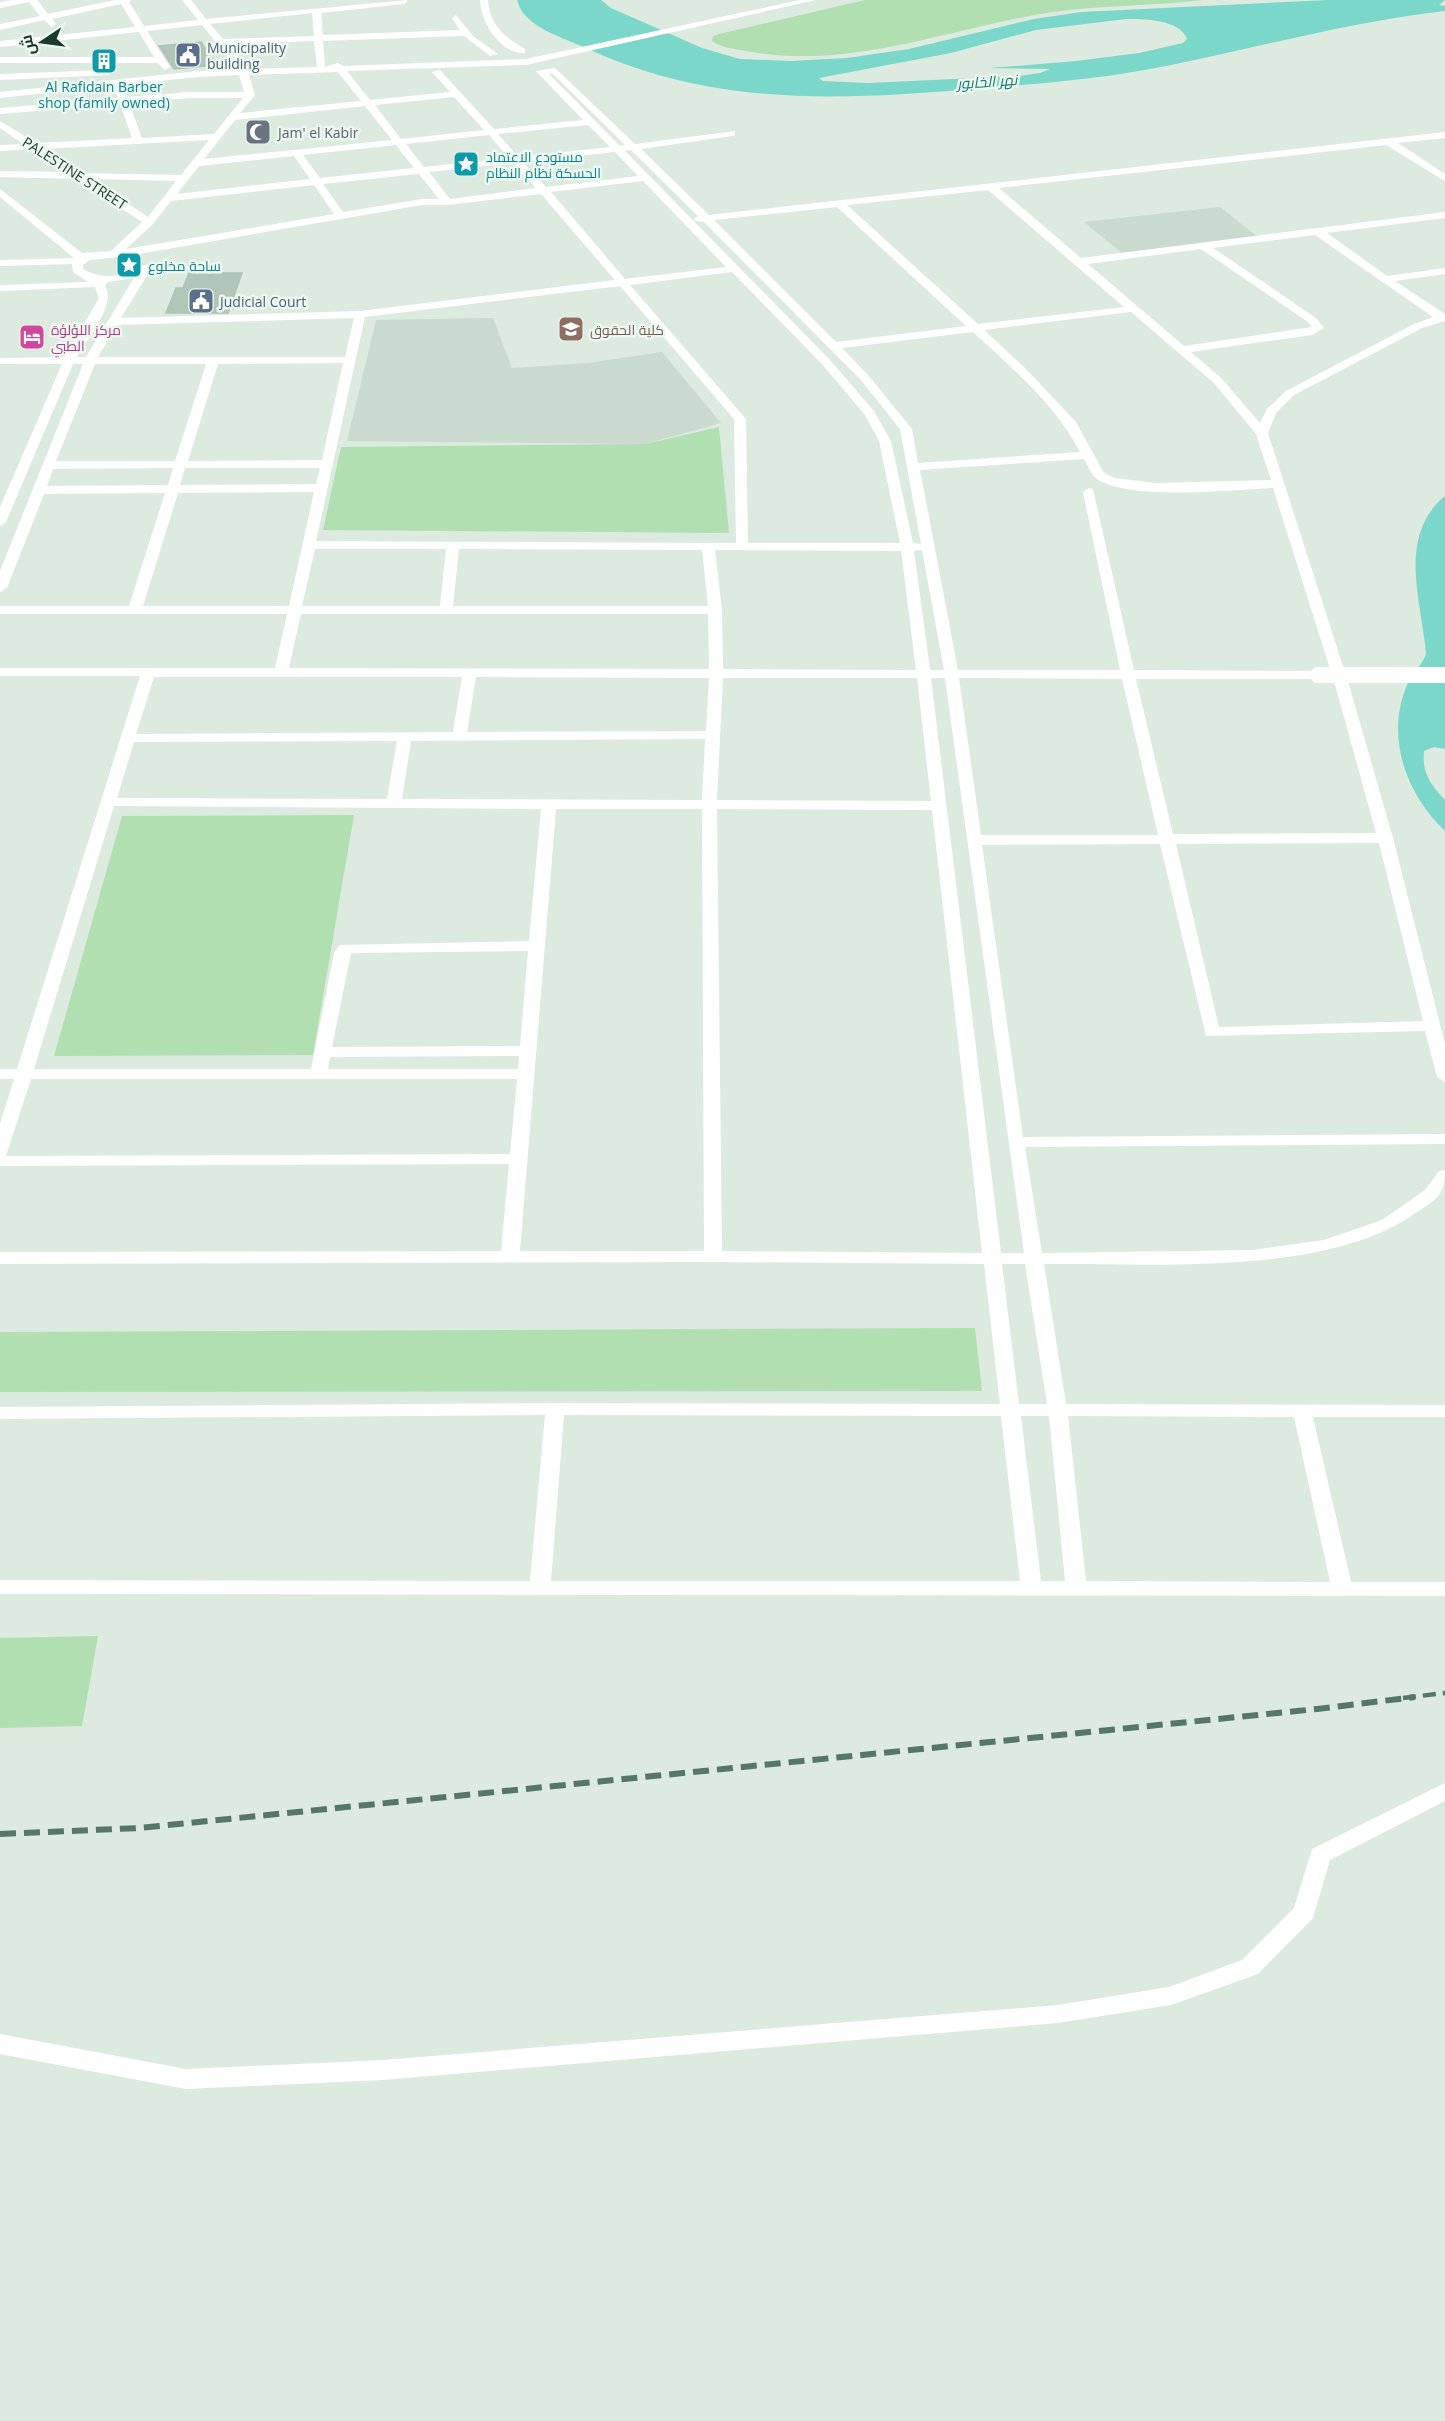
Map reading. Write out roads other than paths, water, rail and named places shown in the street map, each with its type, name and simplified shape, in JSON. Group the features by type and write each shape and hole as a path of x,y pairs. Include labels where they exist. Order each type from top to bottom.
{"street":[{"path":"0,5 26,0"},
{"path":"32,0 61,37"},
{"path":"64,0 99,42"},
{"path":"0,44 61,37 82,22 125,0 143,28 159,60 170,74"},
{"path":"186,0 243,71 250,95"},
{"path":"0,27 46,16 143,28 404,0"},
{"path":"484,0 486,15 498,35 522,51"},
{"path":"243,71 321,66 339,68 569,48 780,0"},
{"path":"0,77 513,63 581,52 812,0"},
{"path":"316,10 321,66"},
{"path":"456,18 465,33 493,54"},
{"path":"699,19 711,24"},
{"path":"219,42 465,33"},
{"path":"106,51 113,60"},
{"path":"1,59 159,60"},
{"path":"339,68 447,202"},
{"path":"1031,1588 923,673 907,546 890,456 879,429 826,362 643,178 541,71 555,72 634,147 864,377 906,429 951,672 1015,1142 1058,1412 1076,1588"},
{"path":"437,72 517,160 740,419 742,545"},
{"path":"0,95 116,83 170,74"},
{"path":"116,83 138,141"},
{"path":"234,117 457,94"},
{"path":"0,111 123,100 250,95"},
{"path":"118,253 149,222 250,95"},
{"path":"196,163 589,122"},
{"name":"PALESTINE STREET","path":"0,124 84,177 149,222"},
{"path":"1389,142 1445,130"},
{"path":"168,198 634,147 732,133"},
{"path":"688,223 815,211 841,205 1445,135"},
{"path":"0,148 218,136"},
{"path":"1389,142 1445,178"},
{"path":"296,152 340,215"},
{"path":"0,174 184,178"},
{"path":"0,263 83,260 423,202 447,202 643,178"},
{"path":"991,187 1230,393 1262,434 1276,484 1328,633 1437,1035 1445,1077"},
{"path":"0,192 83,260"},
{"path":"0,288 75,287 99,284 130,276 145,264 172,250 429,207 447,202"},
{"path":"841,205 1021,370 1065,418 1090,455 1099,475 1105,481 1118,484 1276,484"},
{"path":"1078,262 1445,215"},
{"path":"1318,232 1443,317"},
{"path":"1181,350 1311,332 1318,328 1312,320 1203,246"},
{"path":"118,253 145,264"},
{"path":"0,522 69,361 103,304 105,292 99,284 76,268 83,260"},
{"path":"0,588 90,361 145,264"},
{"path":"114,322 360,314 733,269"},
{"path":"1386,279 1445,271"},
{"path":"82,274 105,278 130,276"},
{"path":"75,287 93,293 103,304"},
{"path":"831,346 1131,309"},
{"path":"281,672 360,314"},
{"path":"1262,434 1271,412 1290,393 1418,326 1443,317"},
{"path":"0,361 350,360"},
{"path":"134,612 213,361"},
{"path":"914,467 1090,455"},
{"path":"48,465 327,464"},
{"path":"38,490 322,488"},
{"path":"1089,492 1166,840 1212,1032 1437,1035"},
{"path":"309,545 929,547"},
{"path":"446,611 453,545"},
{"path":"708,545 715,610 716,672 709,805 713,1256"},
{"path":"0,610 134,612 715,610"},
{"path":"0,672 951,672 1445,675"},
{"path":"459,736 470,672"},
{"path":"0,1152 148,673"},
{"path":"128,738 713,735"},
{"path":"394,804 405,736"},
{"path":"108,802 939,807"},
{"path":"510,1257 549,804"},
{"path":"973,840 1385,838"},
{"path":"320,1073 342,953 346,948 537,946"},
{"path":"324,1052 528,1052"},
{"path":"0,1074 526,1074"},
{"path":"1015,1142 1445,1139"},
{"path":"0,1161 519,1159"},
{"path":"0,1258 713,1256 1034,1259 1253,1256 1327,1245 1388,1224 1431,1194 1445,1175"},
{"path":"540,1587 555,1409"},
{"path":"0,1413 555,1409 1058,1412 1445,1411"},
{"path":"1302,1411 1342,1587"},
{"path":"0,1587 1342,1587 1445,1589"},
{"path":"0,2044 186,2079 383,2070 1058,2014 1171,1996 1250,1967 1305,1912 1320,1855 1445,1791"}],"water":[{"name":"نهر الخابور","path":"517,0 601,0 611,8 702,48 740,59 791,61 847,58 909,49 1034,19 1081,12 1328,0 1445,0 1439,5 1445,6 1445,11 1373,22 1115,75 1045,83 874,96 777,95 729,90 681,81 634,67 556,35 536,25 521,10","holes":["1126,19 1151,20 1169,24 1177,27 1187,39 1183,43 1139,53 990,68 1050,69 1019,76 868,83 823,81 819,78 951,53 1036,30"]},
{"path":"1445,496 1445,749 1434,747 1424,751 1424,766 1428,778 1445,800 1445,831 1431,816 1410,782 1403,764 1398,725 1407,685 1426,654 1417,592 1416,550 1421,531 1430,512"}],"railway":[{"path":"1403,1698 1445,1693"},
{"path":"0,1834 139,1828 1317,1709 1415,1697"}],"place":[{"name":"Municipality building","path":"188,55"},
{"name":"Al Rafidain Barber shop (family owned)","path":"104,61"},
{"name":"Jam' el Kabir","path":"258,132"},
{"name":"مستودع الاعتماد الحسكة نظام النظام","path":"466,164"},
{"name":"ساحة مخلوع","path":"129,265"},
{"name":"Judicial Court","path":"201,301"},
{"name":"كلية الحقوق","path":"571,329"},
{"name":"مركز اللؤلؤة الطبي","path":"32,337"}]}
